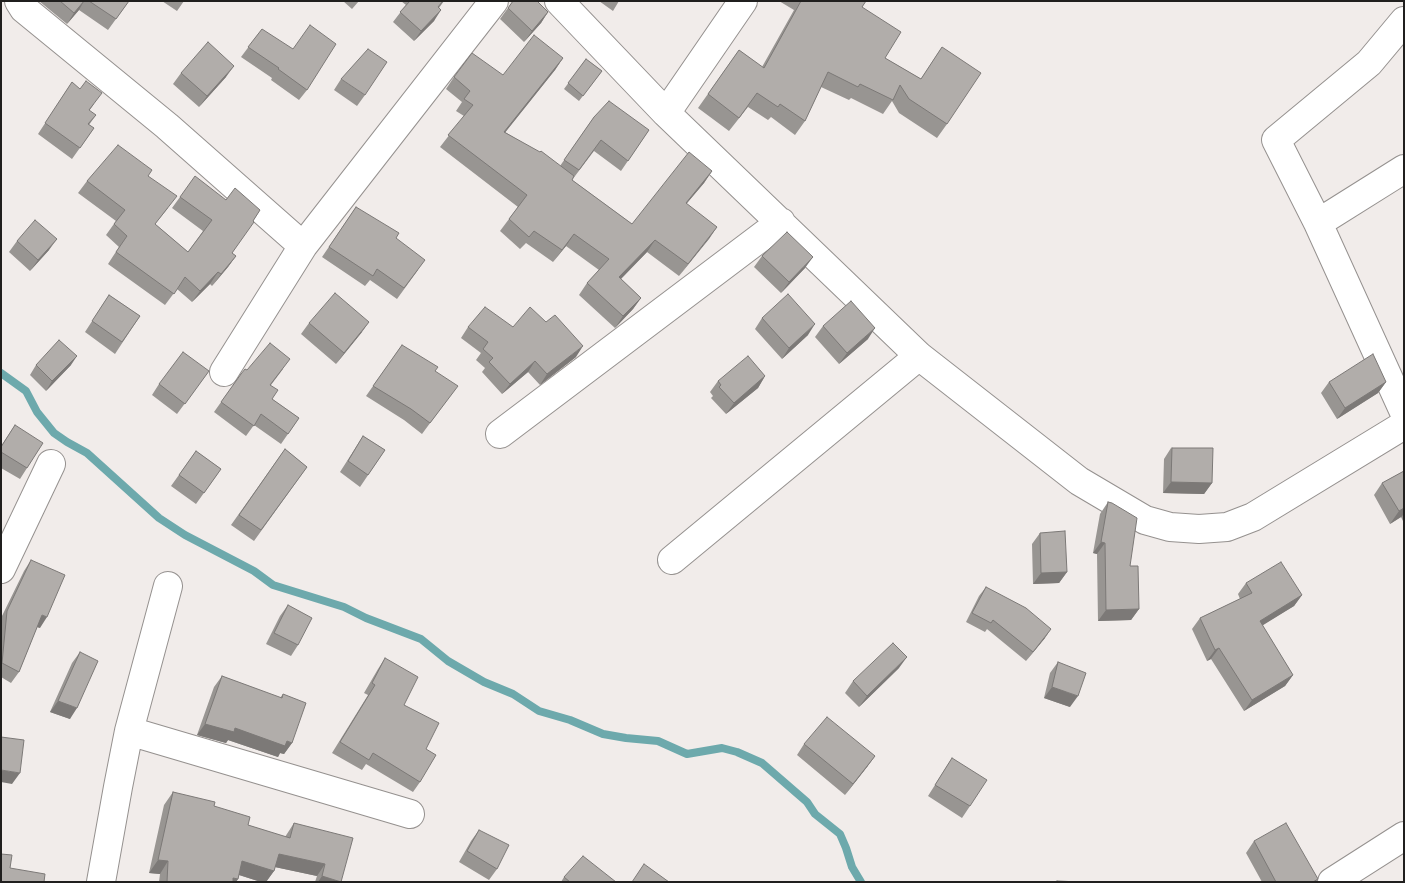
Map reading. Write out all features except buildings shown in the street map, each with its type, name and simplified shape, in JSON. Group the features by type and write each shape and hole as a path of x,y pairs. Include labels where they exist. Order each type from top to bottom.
{"street":[{"path":"19,1 24,9 168,126 304,246"},
{"path":"224,372 304,246 494,1"},
{"path":"559,1 666,113 919,356 1078,481 1145,520 1170,527 1199,530 1227,527 1253,517 1404,425"},
{"path":"666,113 743,1"},
{"path":"1404,21 1369,63 1276,140 1318,223 1404,412"},
{"path":"1318,223 1404,169"},
{"path":"500,434 780,222"},
{"path":"672,560 919,356"},
{"path":"1,569 51,464"},
{"path":"101,882 129,731 168,586"},
{"path":"129,731 410,814"},
{"path":"1332,882 1404,836"}],"waterway":[{"path":"1,373 26,391 37,412 54,433 87,453 159,518 185,535 254,571 273,585 344,607 366,618 421,639 448,661 484,682 513,694 539,711 570,720 603,734 658,741 687,754 722,748 737,752 762,763 807,802 815,814 840,834 852,867 861,882"}]}
